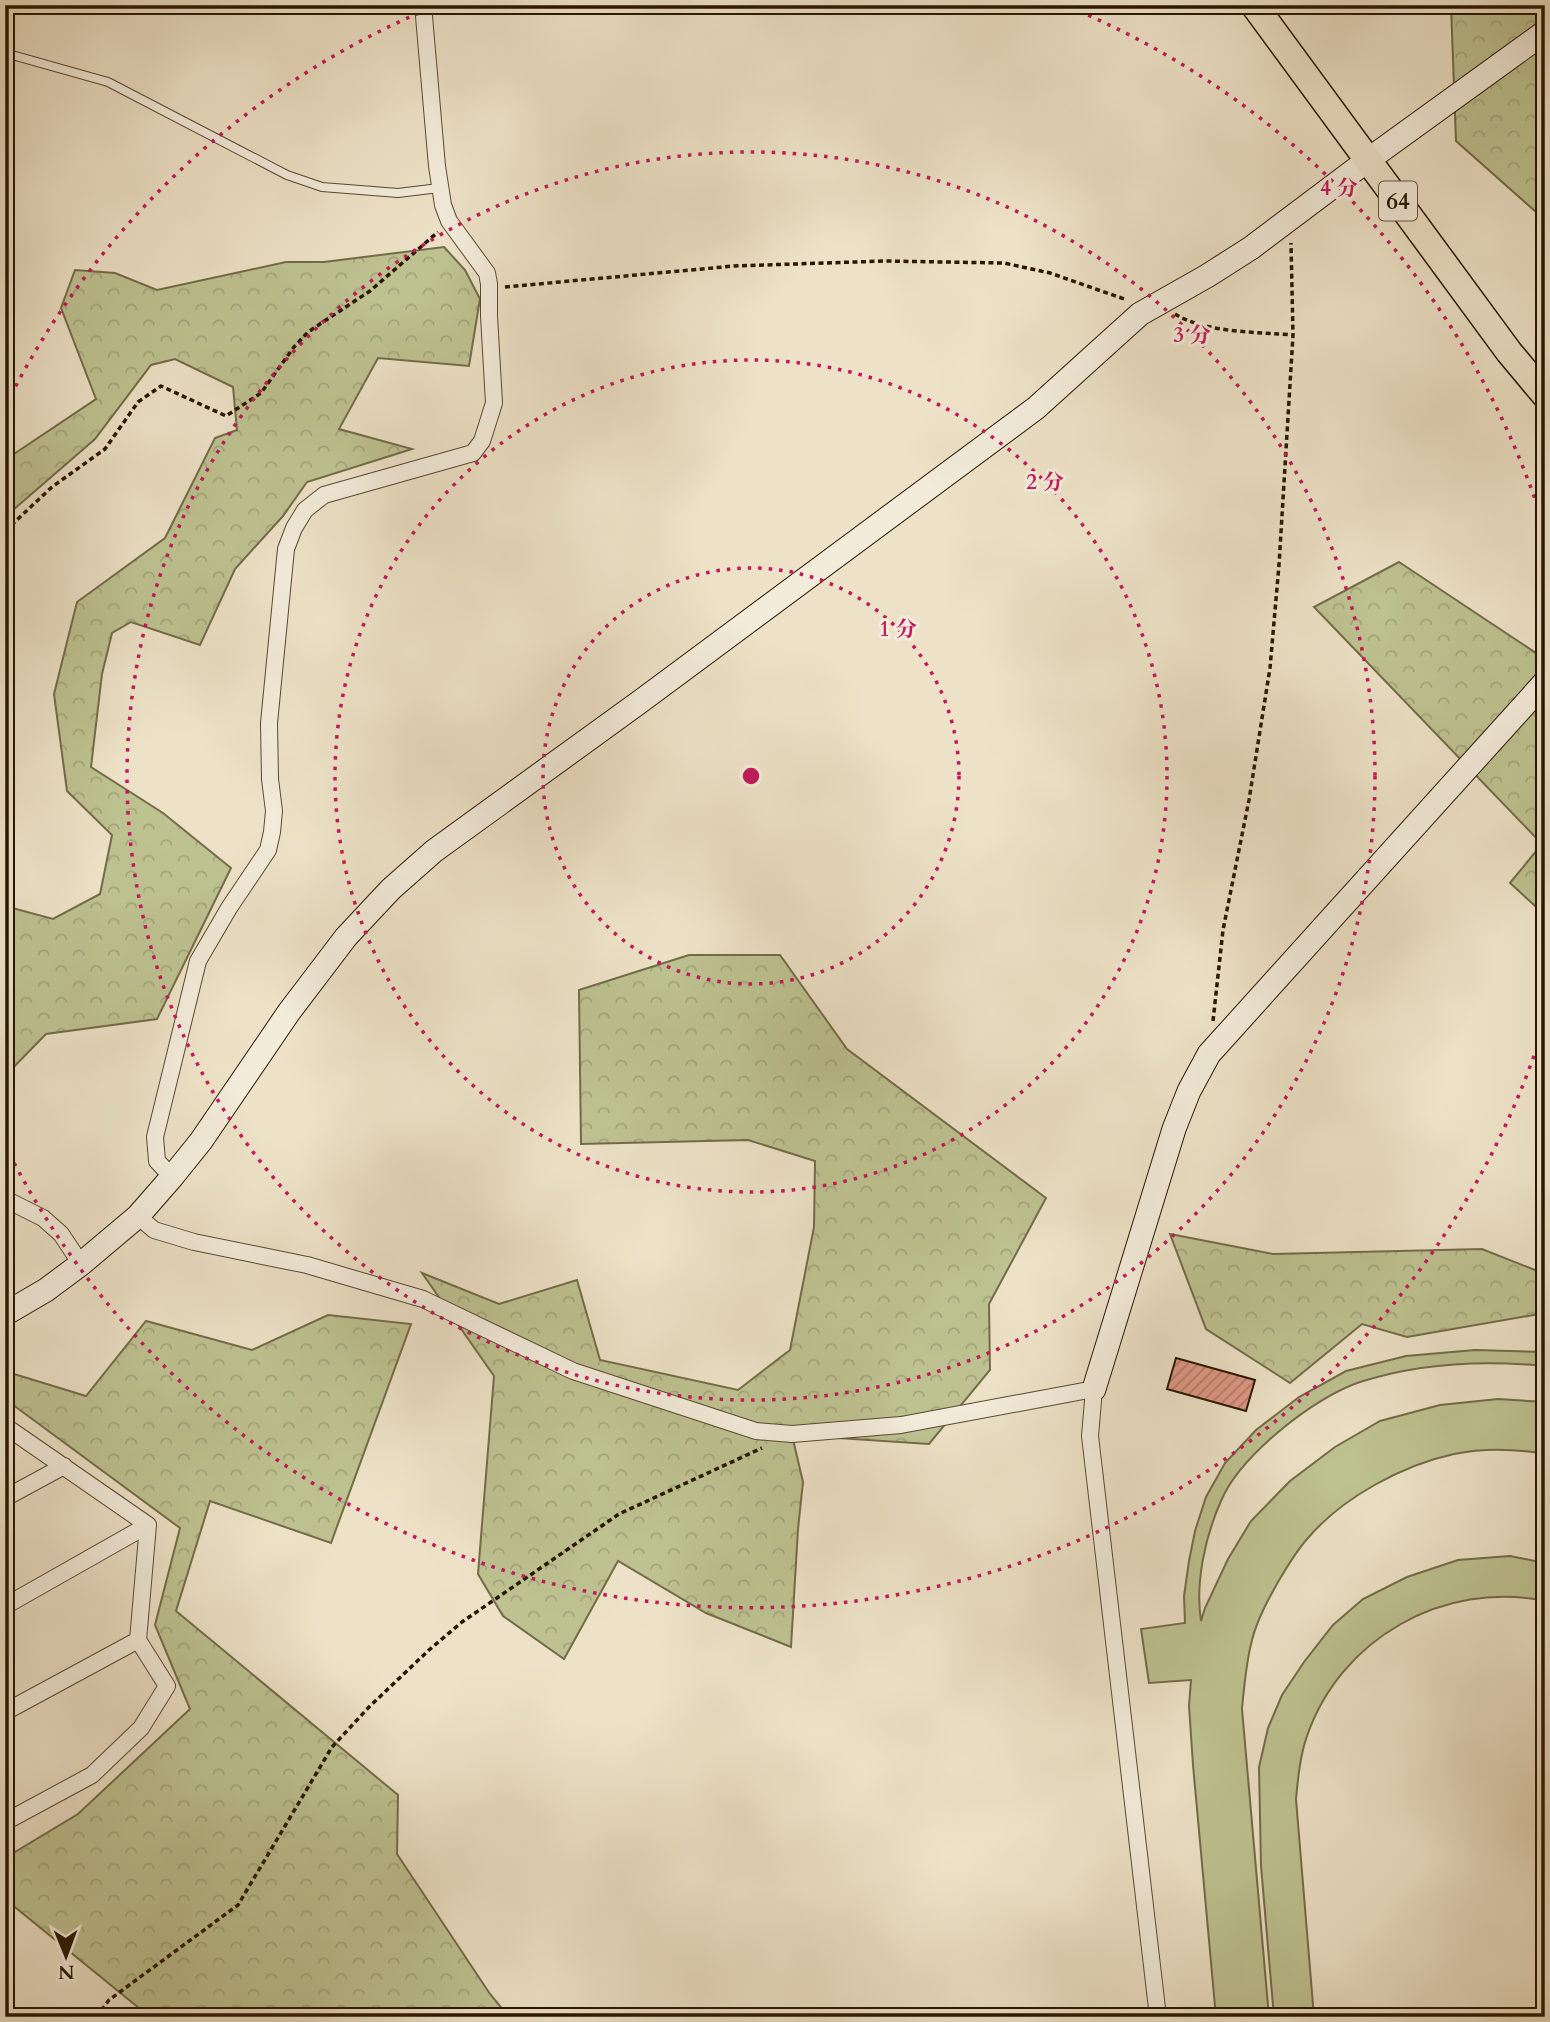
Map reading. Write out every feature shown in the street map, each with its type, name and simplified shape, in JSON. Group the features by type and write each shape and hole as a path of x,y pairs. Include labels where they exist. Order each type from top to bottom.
{"main road":[{"name":"64","path":"1254,5 1509,352 1545,395"}],"street":[{"path":"172,1177 157,1161 155,1137 198,961 268,850 272,832 274,811 270,779 269,723 286,549 294,528 304,510 324,495 473,453 482,441 494,403 487,273 449,221 439,188 423,5"},
{"path":"5,1314 46,1290 138,1216 201,1141 289,1012 346,937 391,889 434,851 642,701 1036,408 1140,314 1251,248 1545,32"},
{"path":"1158,2017 1090,1436 1094,1389 1174,1129 1189,1091 1209,1054 1545,682"},
{"path":"5,1199 43,1218 61,1234 81,1264"},
{"path":"138,1216 154,1230 181,1238 307,1265 423,1299 573,1371 756,1431 792,1434 901,1425 1094,1389"},
{"path":"5,1426 148,1525"},
{"path":"5,1498 64,1466"},
{"path":"5,1606 148,1525"},
{"path":"5,1822 92,1775 141,1728 167,1686 138,1640 148,1525"},
{"path":"5,1712 138,1640"}],"lane":[{"path":"5,53 108,82 287,175 322,187 398,193 439,188"}],"path":[{"path":"1209,1054 1223,930 1249,800 1270,668 1293,335 1290,218"},
{"path":"5,531 52,487 105,449 138,402 161,386 226,416 261,393 294,347 309,332 370,291 424,246 449,221"},
{"path":"489,284 509,288 734,266 885,261 1004,263 1050,273 1130,301 1140,314"},
{"path":"1163,300 1182,318 1209,327 1293,335"},
{"path":"96,2017 109,2000 238,1905 332,1746 369,1707 462,1622 620,1514 792,1434"}],"green space":[{"path":"1451,5 1545,5 1545,220 1456,141"},
{"path":"444,247 465,270 480,299 469,366 378,358 339,429 412,449 307,482 283,516 235,569 200,645 131,622 112,633 102,674 91,767 163,813 231,868 157,1019 46,1034 5,1076 5,906 53,919 100,894 112,835 67,791 54,694 77,602 165,538 215,438 237,430 233,387 175,359 151,365 95,439 5,517 5,460 96,399 61,308 75,270 115,273 157,290 286,262 324,262"},
{"path":"1399,562 1545,659 1545,915 1510,883 1542,844 1314,607"},
{"path":"689,955 780,955 847,1049 1046,1198 989,1304 990,1370 929,1444 792,1435 803,1482 791,1647 706,1613 618,1561 564,1659 503,1616 478,1574 494,1376 422,1273 499,1304 577,1280 600,1360 738,1390 790,1350 814,1227 815,1161 748,1140 581,1144 579,990"},
{"path":"1170,1234 1273,1254 1482,1249 1545,1274 1545,1313 1407,1337 1362,1324 1290,1383 1206,1329"},
{"path":"328,1315 411,1324 331,1543 210,1501 176,1611 398,1795 397,1854 490,1994 509,2017 150,2017 5,1899 5,1858 78,1814 190,1709 155,1625 180,1528 5,1399 14,1374 86,1396 146,1321 252,1350"},
{"path":"1475,1350 1545,1352 1545,1366 1475,1363 1428,1367 1382,1376 1342,1390 1301,1414 1261,1448 1231,1484 1215,1515 1200,1576 1201,1621 1228,1559 1251,1521 1290,1481 1335,1447 1380,1421 1440,1405 1498,1399 1545,1402 1545,1454 1500,1450 1454,1454 1415,1466 1375,1485 1356,1496 1322,1523 1296,1554 1270,1596 1252,1640 1242,1709 1269,2017 1216,2017 1193,1765 1189,1706 1191,1680 1149,1683 1141,1629 1185,1623 1184,1596 1189,1561 1206,1497 1225,1463 1256,1430 1299,1397 1346,1371 1406,1356"},
{"path":"1510,1556 1545,1563 1545,1601 1507,1597 1470,1600 1434,1609 1400,1624 1370,1645 1344,1671 1323,1701 1307,1736 1296,1799 1314,2017 1274,2017 1261,1866 1259,1767 1268,1728 1282,1695 1333,1625 1363,1599 1407,1577 1458,1560"}],"building":[{"path":"1176,1358 1255,1380 1246,1411 1167,1389"}]}
